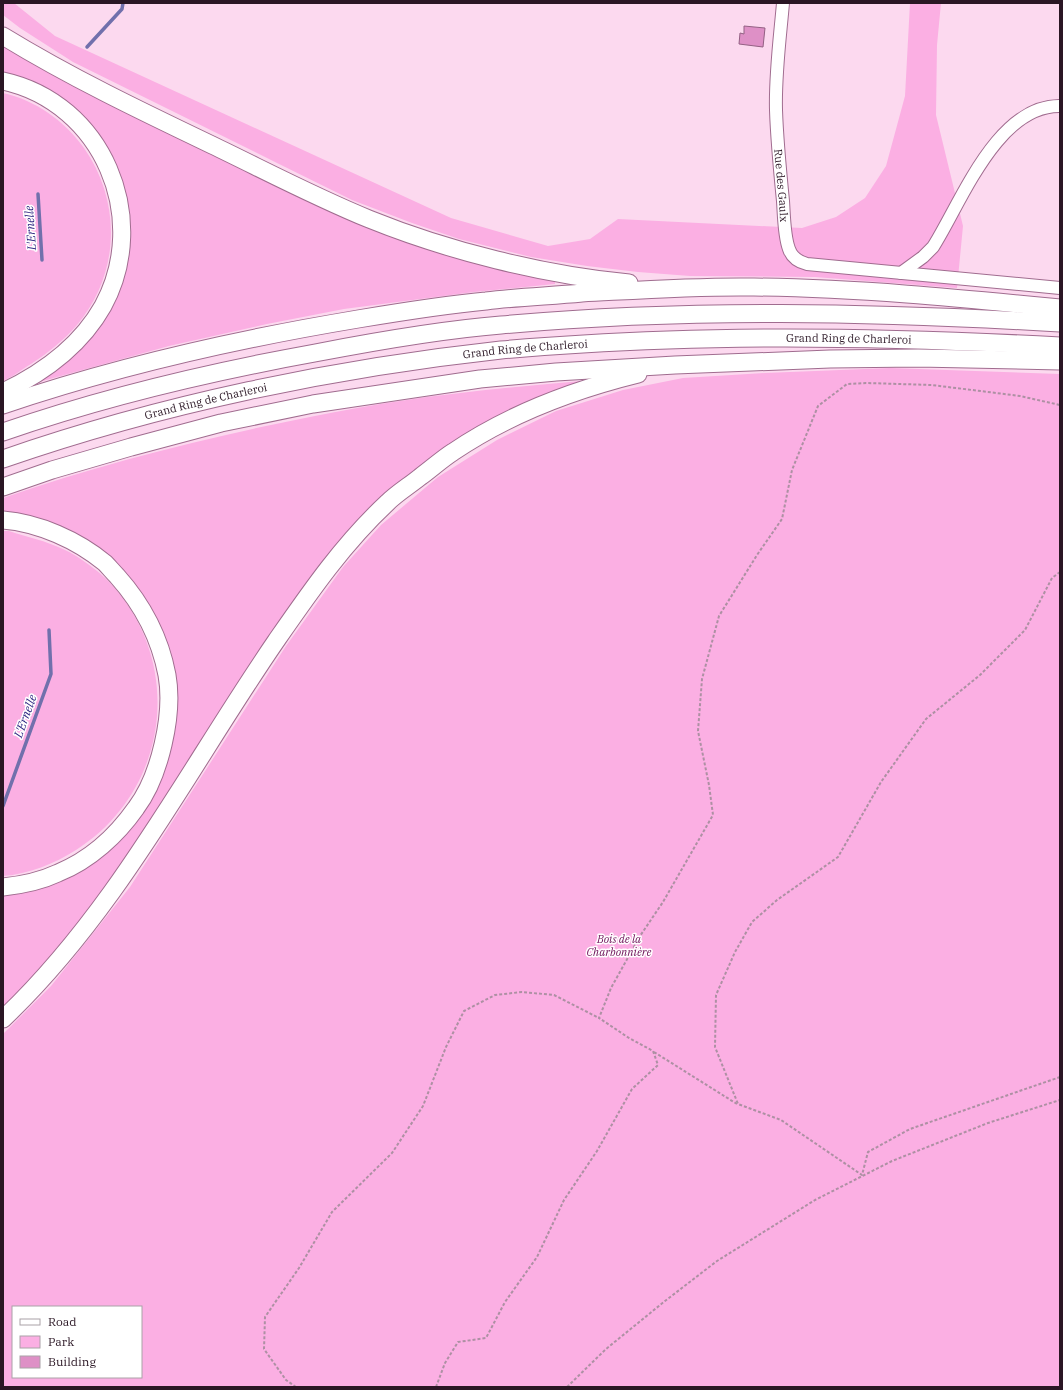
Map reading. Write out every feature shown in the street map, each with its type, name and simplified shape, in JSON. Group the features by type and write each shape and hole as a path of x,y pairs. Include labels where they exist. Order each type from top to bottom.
{"highway":[{"path":"3,36 33,54 132,105 318,196 369,219 415,236 512,263 626,283 675,287"},
{"path":"3,81 26,88 43,96 65,111 90,137 108,166 115,183 120,201 122,233 120,261 117,274 103,306 91,324 77,341 55,360 31,377 3,392"},
{"path":"3,405 41,392 161,359 231,343 298,329 413,310 485,301 675,287 756,287 830,289 932,296 1060,308"},
{"path":"3,432 45,418 158,387 270,361 381,341 500,325 613,317 729,313 852,313 961,317 1060,323"},
{"name":"Grand Ring de Charleroi","path":"3,459 52,442 167,410 274,386 388,365 502,350 615,342 730,338 954,340 1060,346"},
{"path":"3,487 52,470 131,446 221,423 313,404 480,379 556,372 675,365 918,358 1060,361"},
{"path":"3,1019 44,977 86,927 113,891 151,835 258,667 317,582 350,541 388,502 453,452 496,426 541,405 605,383 675,365"},
{"path":"3,520 17,522 53,533 78,545 105,563 129,590 145,614 157,640 167,675 169,712 164,743 152,778 137,807 114,834 87,857 59,873 33,882 3,887"}],"street":[{"name":"Rue des Gaulx","path":"783,3 778,60 776,109 780,174 789,250 794,257 799,262 807,264 1060,288"},
{"path":"901,273 923,257 933,247 976,169 1015,123 1034,111 1045,107 1060,106"}],"path":[{"path":"599,1018 614,982 640,936 663,902 713,815 709,785 698,731 702,679 719,616 757,555 782,520 792,470 818,406 847,384 866,383 932,385 1020,396 1060,405"},
{"path":"738,1104 715,1047 716,995 735,952 752,922 777,900 838,857 881,782 926,719 980,675 1025,630 1052,578 1060,572"},
{"path":"296,1387 286,1380 264,1349 264,1317 299,1268 332,1212 392,1153 412,1124 423,1106 446,1048 464,1011 495,995 522,992 554,995 599,1018 738,1104 781,1120 862,1175"},
{"path":"436,1387 445,1363 458,1342 486,1338 505,1302 537,1257 564,1200 597,1151 632,1088 658,1065 653,1051"},
{"path":"862,1175 868,1152 910,1129 1060,1077"},
{"path":"567,1387 618,1340 665,1301 717,1261 788,1216 892,1160 988,1124 1060,1100"}],"green space":[{"path":"3,3 14,3 55,36 451,218 548,246 590,239 618,219 802,228 836,217 865,198 886,166 905,96 910,3 941,3 937,45 936,115 963,226 957,288 815,277 690,276 638,272 531,257 459,239 352,200 73,62 20,28 3,15"},
{"path":"3,45 346,216 555,280 555,284 474,292 344,309 267,324 169,346 32,384 123,273 106,150 3,75"},
{"path":"3,93 15,96 38,106 68,129 84,148 96,169 105,191 110,214 111,238 108,261 102,283 91,305 77,325 44,355 3,381"},
{"name":"Bois de la Charbonnière","path":"890,368 1060,374 1060,1387 3,1387 3,1034 51,986 130,887 286,646 343,567 381,525 438,477 497,440 556,411 623,390 683,378"},
{"path":"593,380 548,397 366,516 122,869 52,958 3,1009 3,893 67,877 154,793 169,755 175,720 130,580 3,515 3,498 68,477 166,449 312,416 428,397"},
{"path":"3,531 9,531 43,541 69,552 97,571 114,587 136,619 151,655 157,691 156,728 147,763 130,796 107,825 76,850 59,860 32,871 3,876"}],"building":[{"path":"744,26 765,28 763,47 739,44 740,33 744,34"}],"waterway":[{"name":"L'Ernelle","path":"87,47 122,9 123,3"},
{"name":"L'Ernelle","path":"38,194 42,260"},
{"name":"L'Ernelle","path":"3,806 51,674 49,630"}]}
